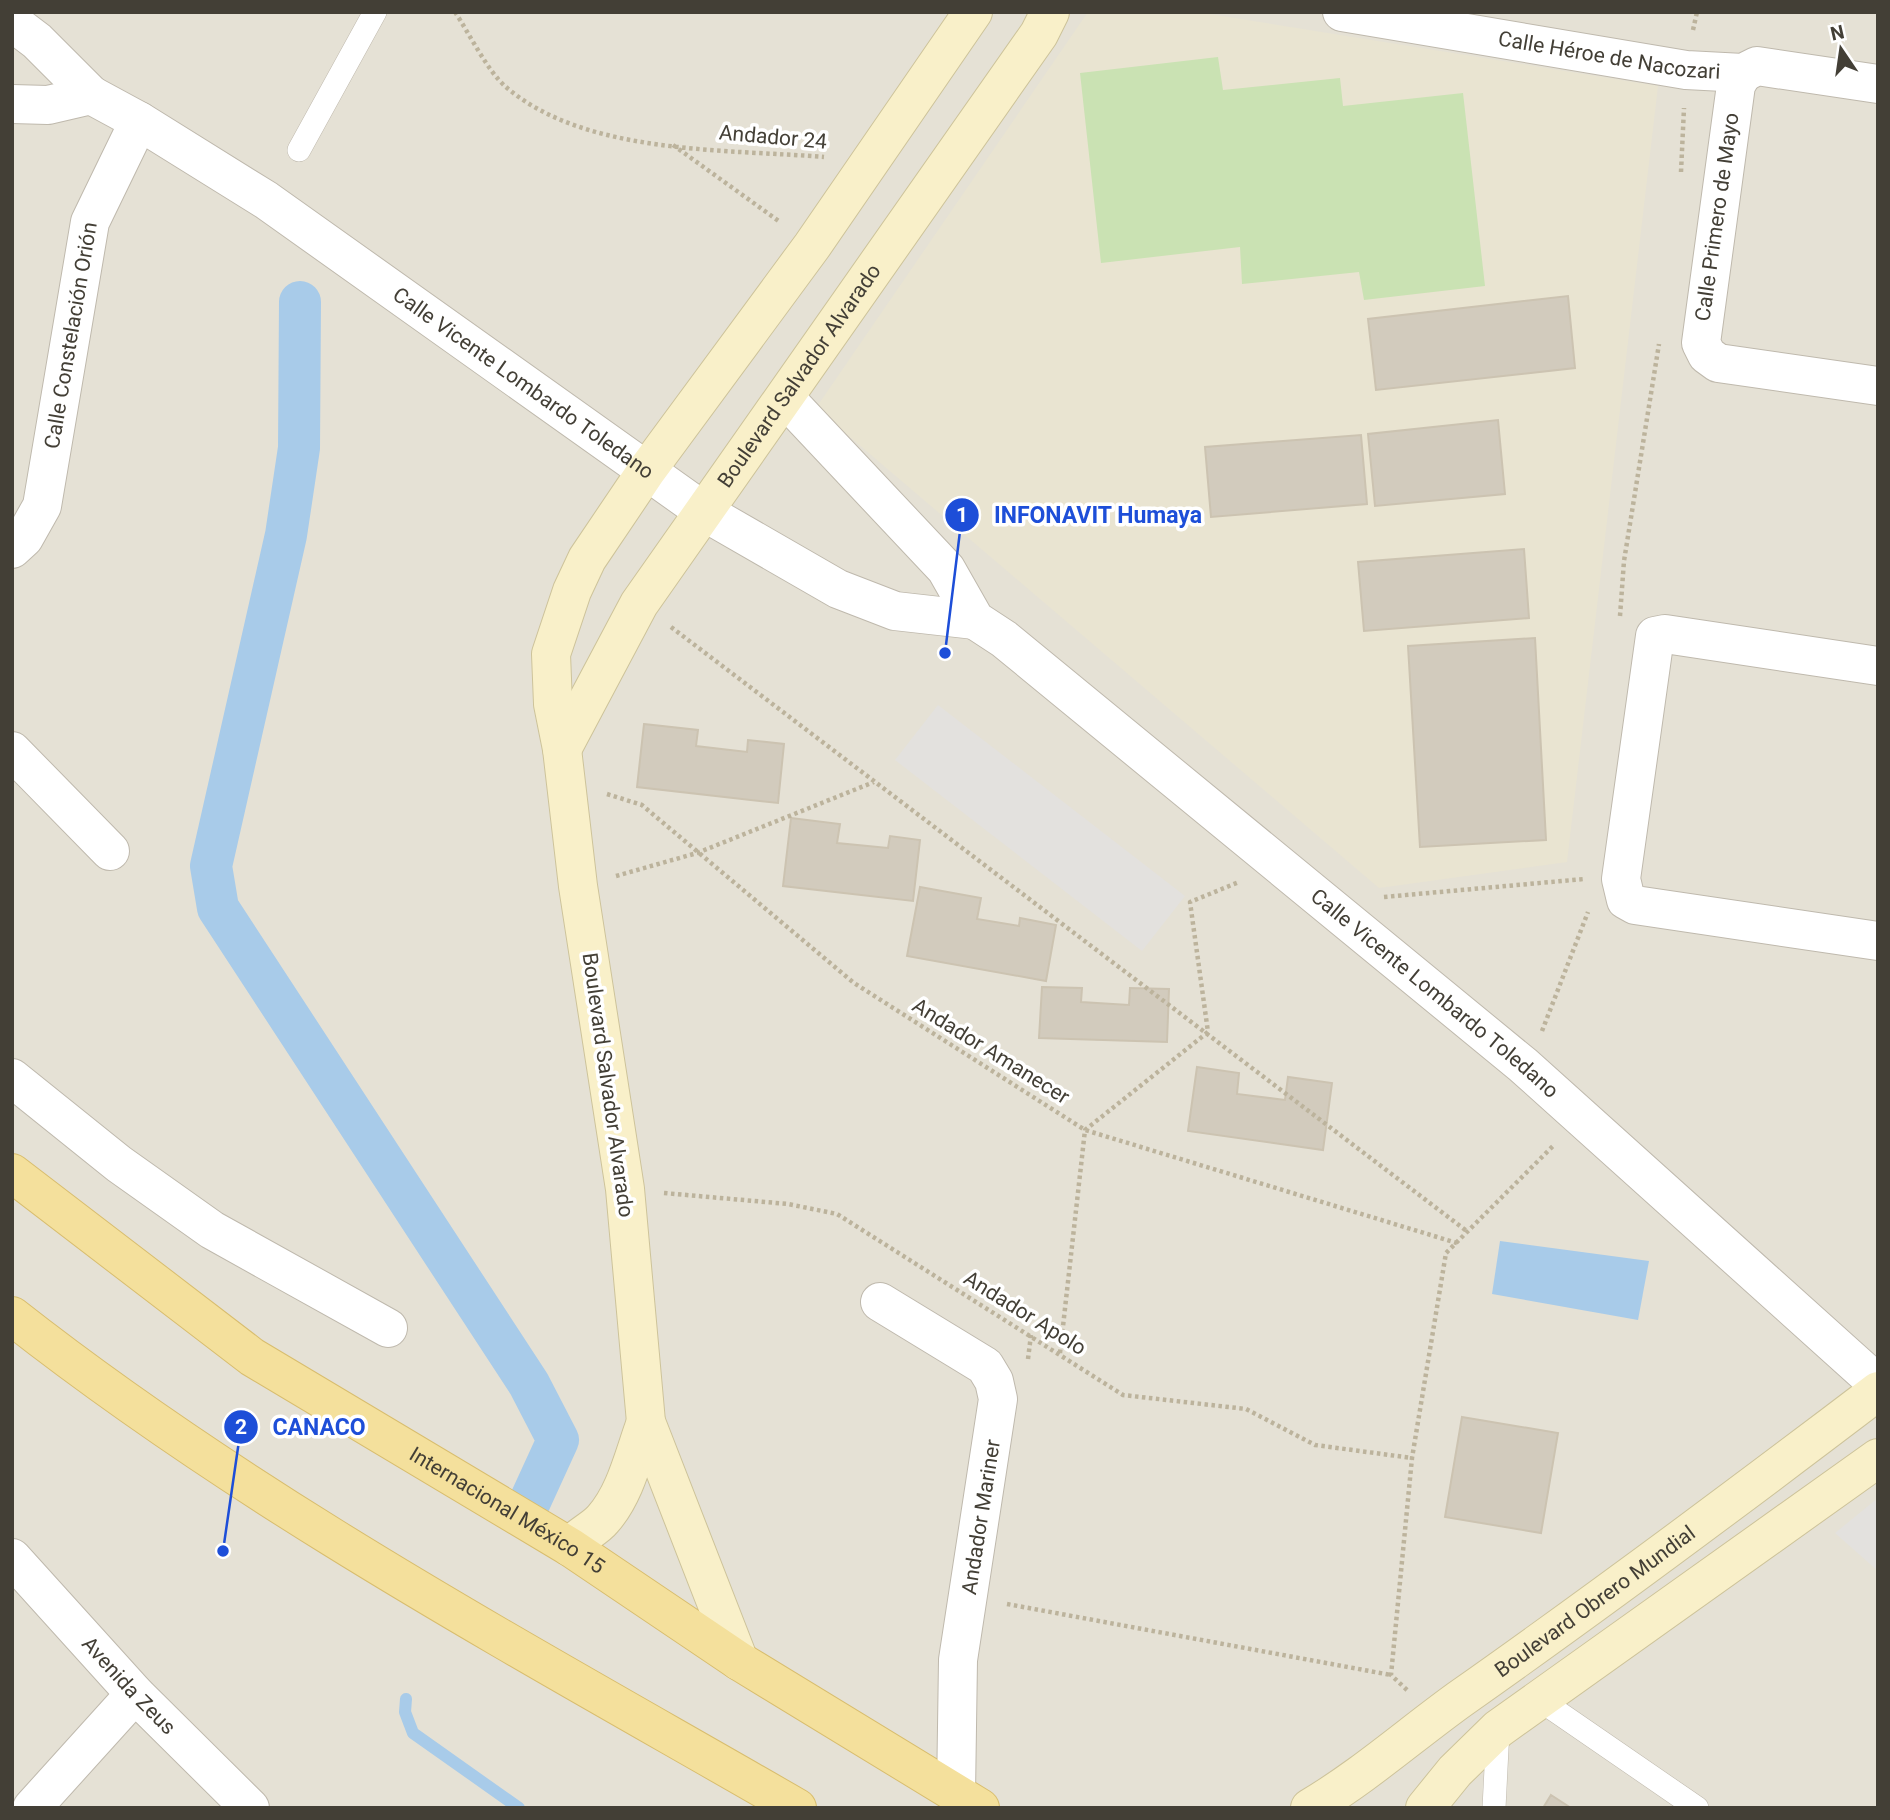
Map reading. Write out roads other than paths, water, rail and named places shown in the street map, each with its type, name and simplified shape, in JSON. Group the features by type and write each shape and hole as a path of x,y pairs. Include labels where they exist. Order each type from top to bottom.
{"main road":[{"name":"Internacional México 15","path":"12,1173 252,1357 569,1547 739,1661 968,1801"},
{"path":"12,1316 97,1383 236,1476 495,1635 797,1808"}],"street":[{"name":"Boulevard Salvador Alvarado","path":"739,1661 646,1422 625,1189 578,887 564,764 553,704 551,654 587,559 647,470 812,246 973,12"},
{"name":"Boulevard Salvador Alvarado","path":"564,764 639,604 706,513 1039,34 1050,12"},
{"name":"Calle Héroe de Nacozari","path":"1342,12 1686,70 1743,73 1757,66 1878,83"},
{"name":"Calle Vicente Lombardo Toledano","path":"12,22 37,41 91,95 139,121 266,201 706,513 838,589 895,611 975,620 1004,639 1523,1065 1878,1384"},
{"name":"Calle Primero de Mayo","path":"1743,73 1736,85 1701,343 1706,355 1718,363 1878,386"},
{"path":"12,104 48,105 91,95"},
{"name":"Calle Constelación Orión","path":"12,549 24,538 42,506 90,222 139,121"},
{"name":"Calle Vicente Lombardo Toledano","path":"785,398 946,569 975,620"},
{"path":"1878,666 1665,634 1655,636 1621,879 1626,900 1635,905 1878,941"},
{"path":"12,751 110,851"},
{"path":"12,1078 119,1164 212,1230 387,1328"},
{"name":"Andador Mariner","path":"880,1302 985,1366 994,1381 998,1399 958,1660 968,1801"},
{"name":"Boulevard Obrero Mundial","path":"1311,1808 1396,1751 1434,1718 1625,1583 1878,1391"},
{"name":"Boulevard Salvador Alvarado","path":"569,1547 579,1536 601,1521 616,1503 646,1422"},
{"path":"1424,1808 1455,1771 1498,1729 1878,1458"},
{"name":"Avenida Zeus","path":"12,1558 135,1694 250,1808"},
{"path":"32,1808 135,1694"}],"lane":[{"path":"299,150 374,12"},
{"path":"1540,1700 1697,1808"},
{"path":"1494,1808 1498,1729"}],"water":[{"path":"1500,1241 1649,1261 1638,1320 1492,1294"}],"waterway":[{"path":"300,302 299,448 286,535 211,866 218,908 529,1384 558,1440 526,1510"},
{"path":"406,1699 405,1712 413,1733 519,1808"}],"place":[{"name":"INFONAVIT Humaya","path":"945,653"},
{"name":"CANACO","path":"223,1551"}]}
